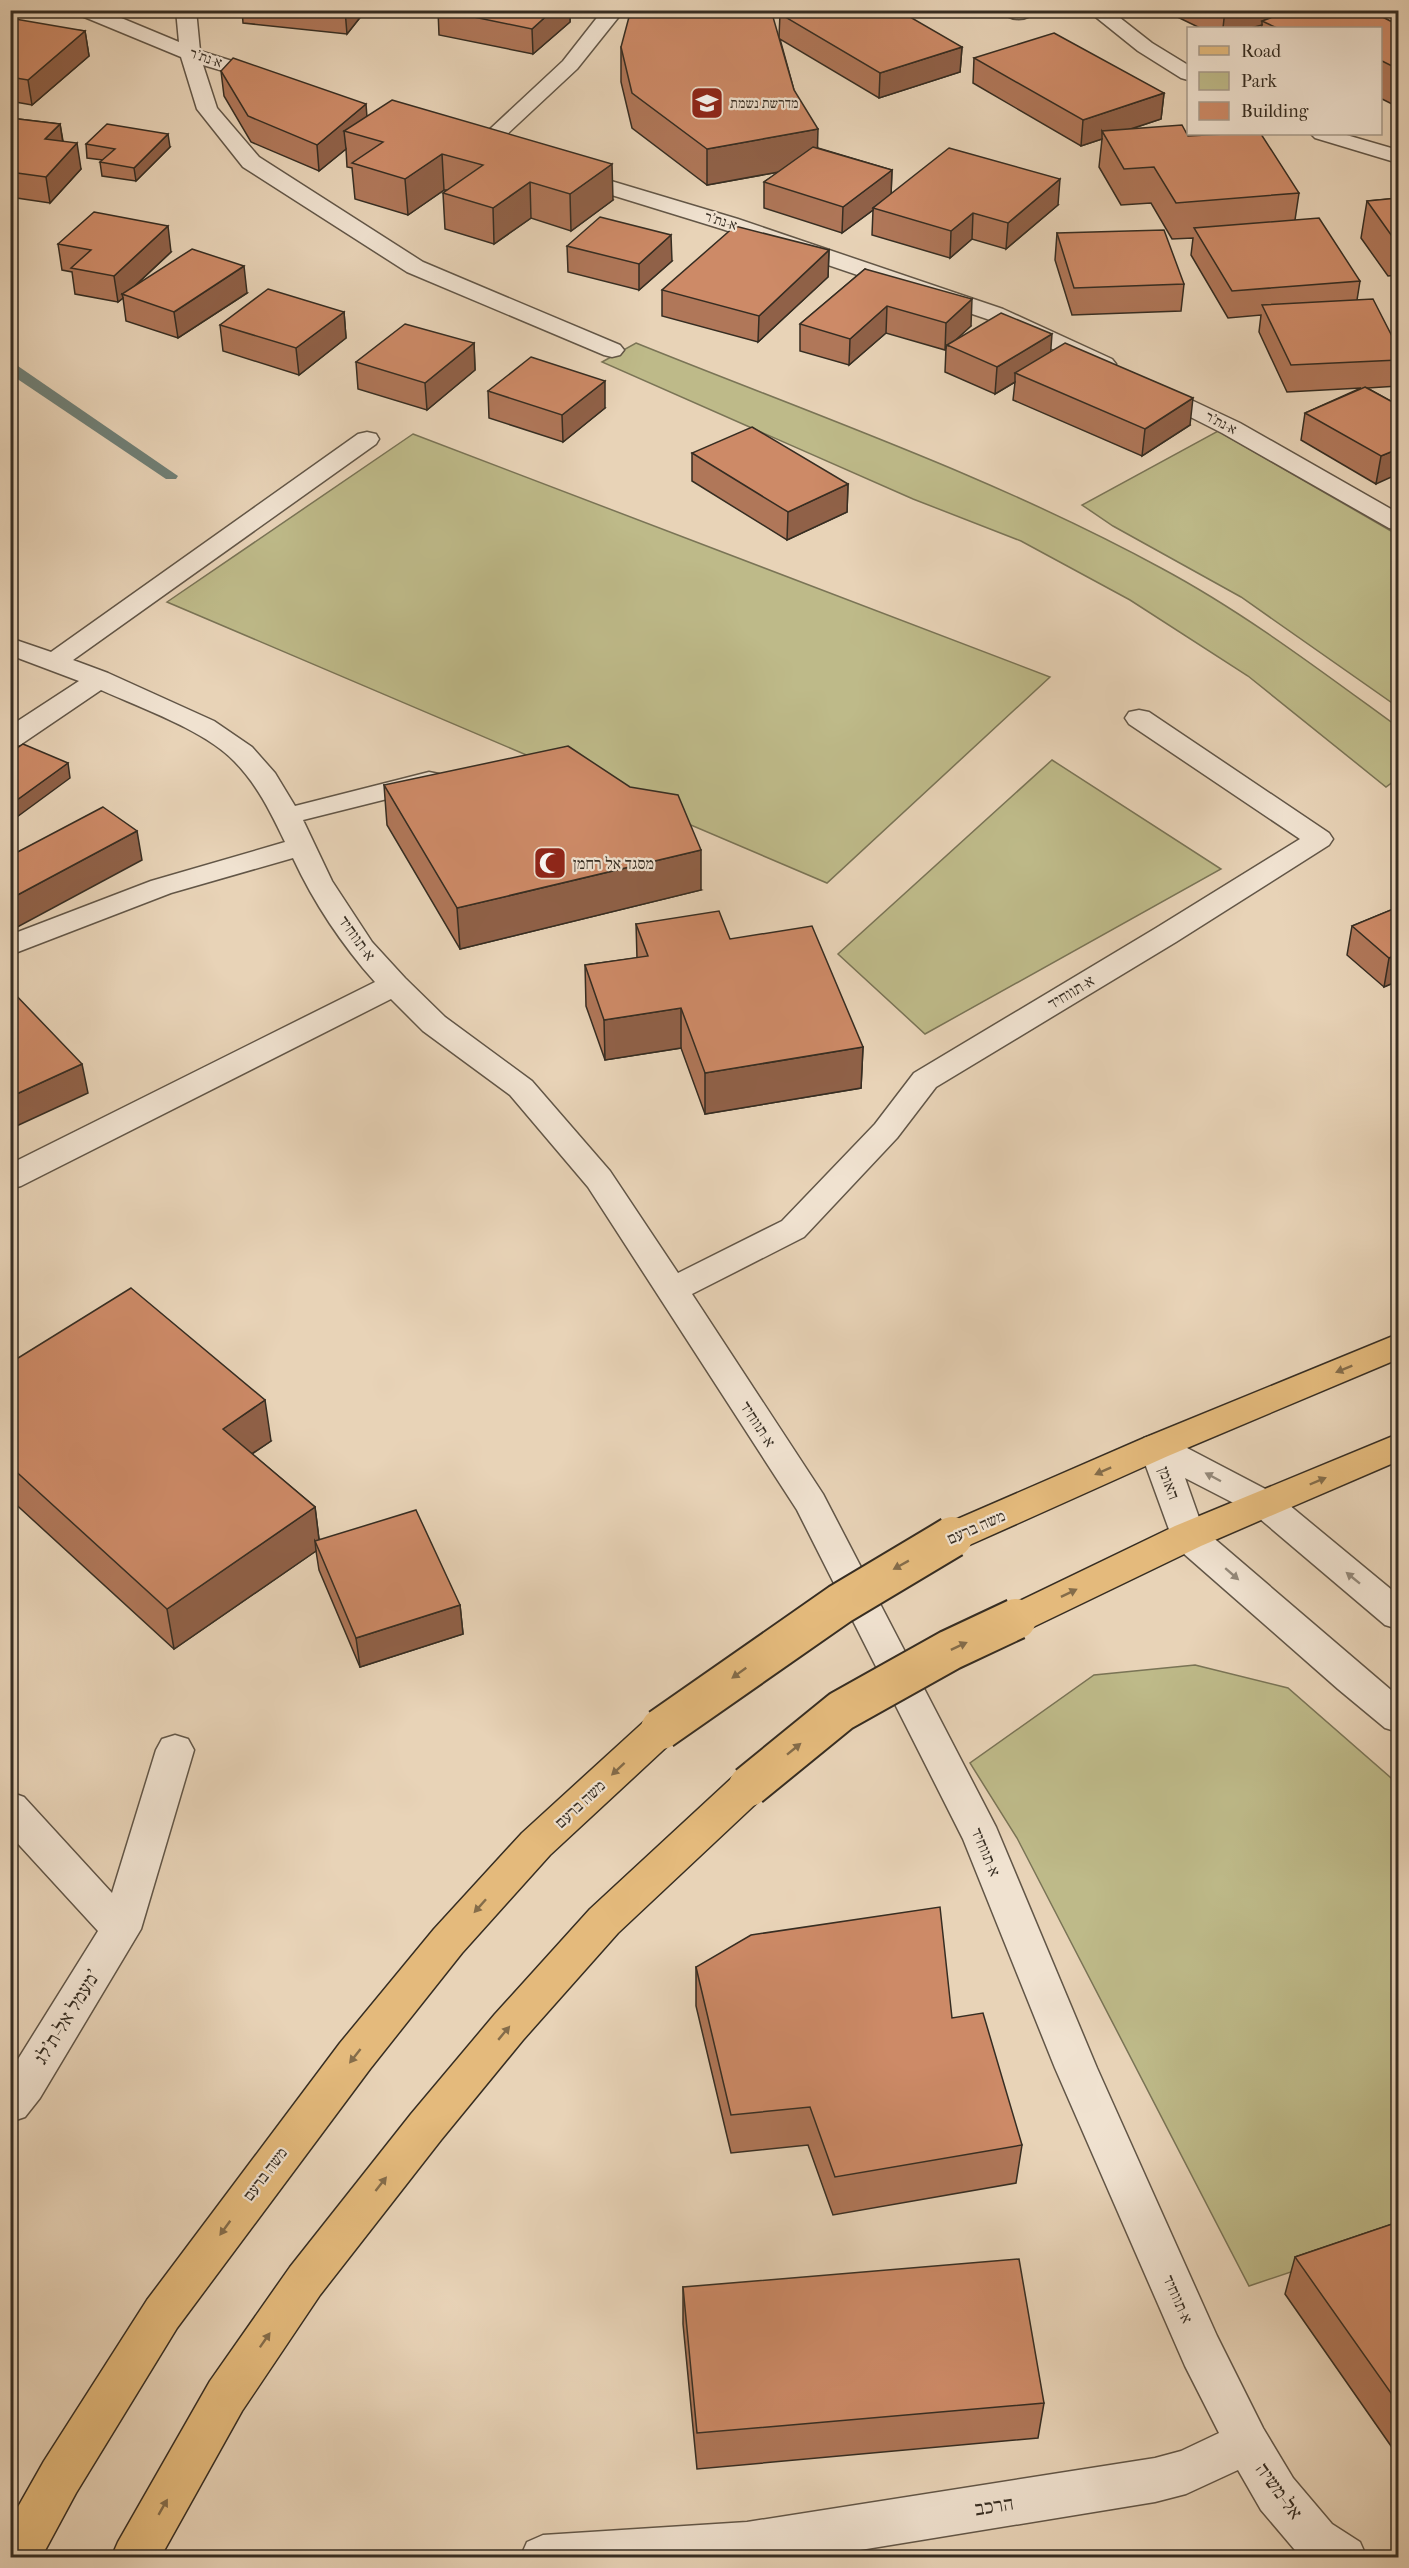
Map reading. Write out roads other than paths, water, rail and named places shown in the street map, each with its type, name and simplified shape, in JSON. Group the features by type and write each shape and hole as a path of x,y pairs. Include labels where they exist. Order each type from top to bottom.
{"main road":[{"name":"משה ברעם","path":"15,2558 60,2477 162,2314 354,2056 448,1941 536,1844 661,1729 779,1643 886,1573 952,1536 1156,1447 1398,1346"},
{"path":"134,2558 226,2396 305,2281 426,2127 508,2027 604,1921 748,1786 841,1711 950,1650 1188,1536 1398,1447"}],"street":[{"name":"א-נת'ר","path":"84,10 190,54 285,84"},
{"path":"186,10 190,54 207,109 251,162 415,267 612,350"},
{"path":"1011,10 1017,14 1027,10"},
{"path":"1097,10 1145,47 1187,73"},
{"path":"482,147 570,65 612,14"},
{"path":"1325,135 1398,157"},
{"path":"460,140 504,154"},
{"name":"א-נת'ר","path":"549,168 730,224 995,314 1231,428 1398,523"},
{"path":"54,662 367,439"},
{"name":"א-תווחיד","path":"10,646 99,680 204,727 242,753 265,779 287,816 318,881 362,948 394,985 434,1024 520,1088 599,1179 811,1503 982,1838 1076,2068 1201,2351 1246,2443"},
{"path":"10,740 99,680"},
{"name":"א-תווחיד","path":"670,1290 739,1258 793,1228 886,1131 925,1080 1156,941 1318,839 1139,718"},
{"path":"287,816 448,774"},
{"path":"10,946 161,887 302,846"},
{"path":"10,1178 394,985"},
{"name":"האומן","path":"1156,1447 1265,1504 1398,1615"},
{"name":"האומן","path":"1156,1447 1188,1536 1351,1679 1398,1717"},
{"name":"מעמל אל-ת'לג'","path":"10,2104 25,2085 121,1929 175,1750"},
{"path":"10,1808 121,1929"},
{"name":"הרכב","path":"543,2558 748,2551 1155,2480 1186,2472 1246,2443"},
{"name":"אל-משיה","path":"1246,2443 1276,2494 1317,2540 1344,2558"}],"waterway":[{"path":"10,367 171,476"}],"place":[{"name":"מדרשת נשמת","path":"707,103"},
{"name":"מסגד אל רחמן","path":"550,863"}]}
